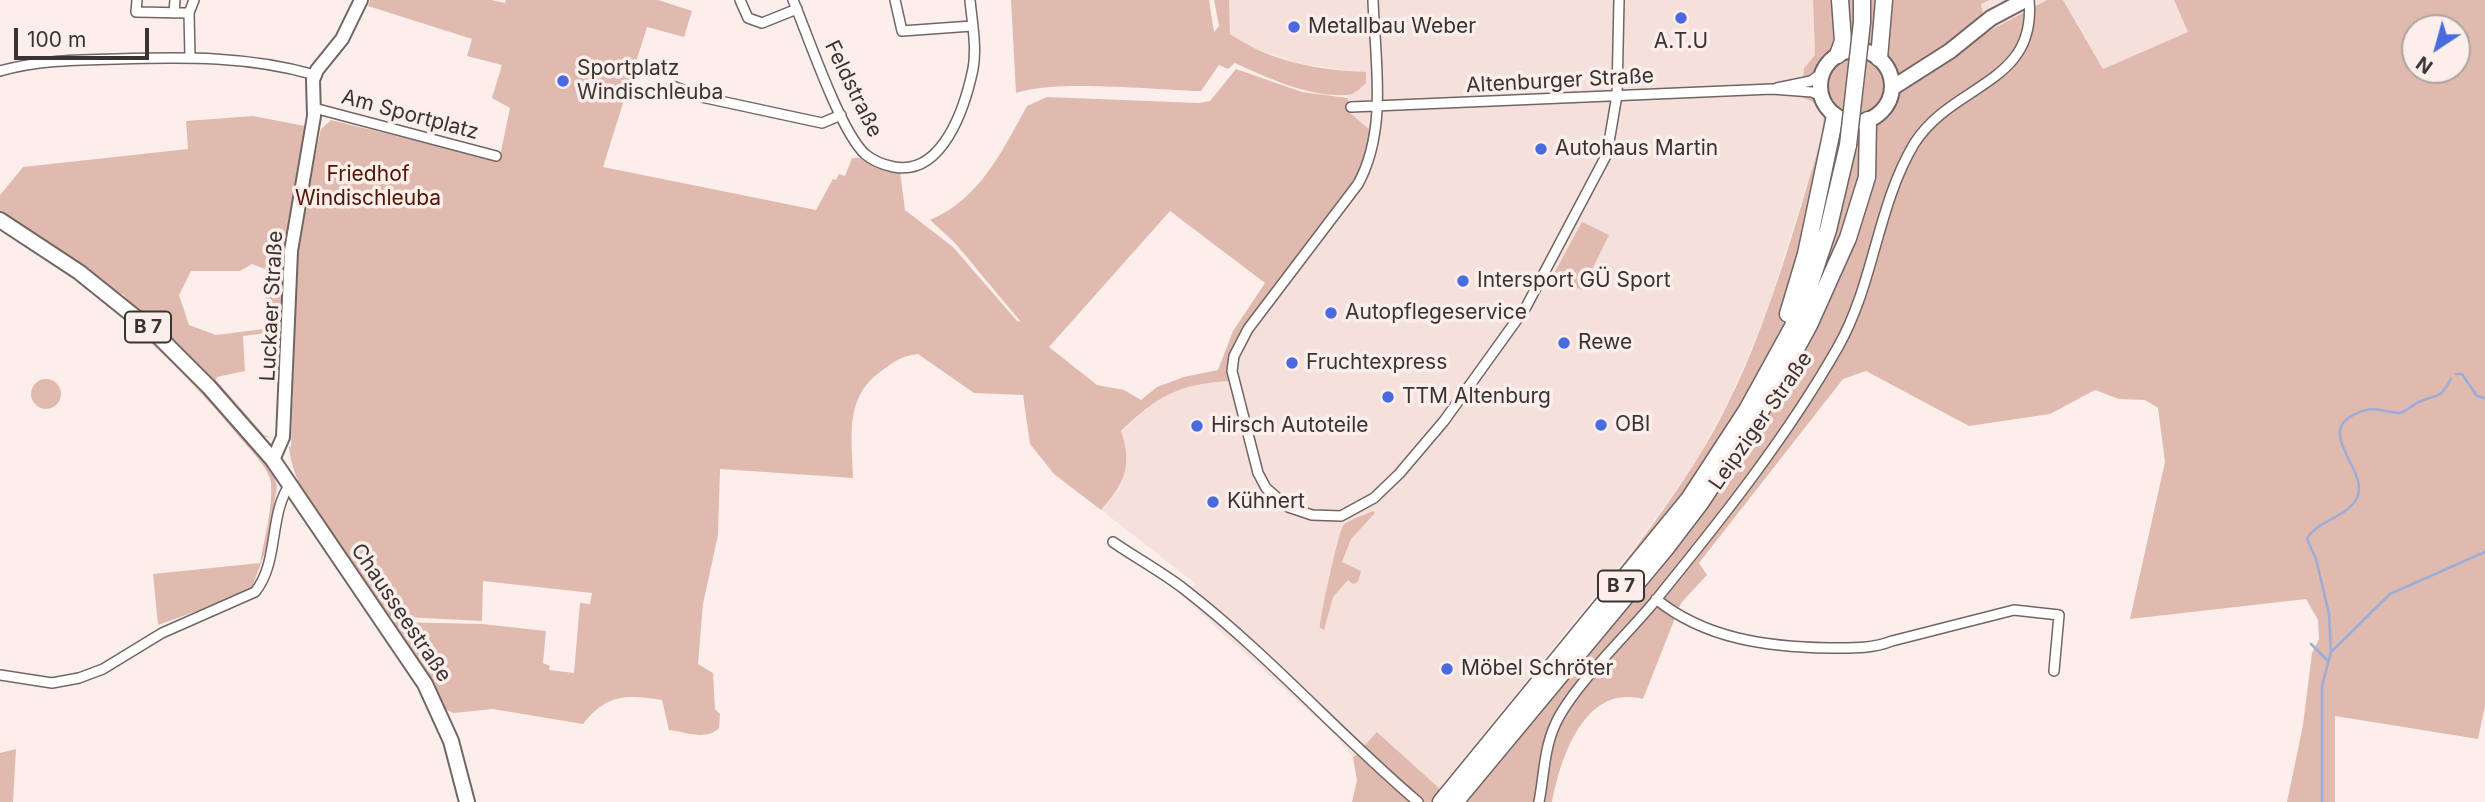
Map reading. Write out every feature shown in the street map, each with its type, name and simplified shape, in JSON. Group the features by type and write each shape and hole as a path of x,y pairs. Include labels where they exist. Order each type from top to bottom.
{"highway":[{"path":"1838,55 1843,41 1840,0"},
{"name":"B 7","path":"1455,802 1667,548 1726,467 1762,406 1794,333 1828,230 1848,145 1862,22 1862,0"},
{"path":"1883,63 1884,0"},
{"path":"1776,353 1806,254 1826,148 1835,116"},
{"path":"1762,406 1810,325 1847,238 1867,177 1868,120"},
{"name":"B 7","path":"1441,802 1682,509 1747,410 1797,319"}],"main road":[{"name":"Leipziger Straße","path":"1892,88 1936,60 1991,18 2027,0"},
{"path":"1855,50 1883,63 1892,88 1887,104 1868,120 1848,121 1835,116 1821,96 1822,73 1838,55 1855,50"},
{"name":"Leipziger Straße","path":"1883,63 1905,68 1936,60"},
{"name":"B 7","path":"0,220 79,272 155,333 209,387 273,460"},
{"name":"Chausseestraße","path":"273,460 425,684 451,741 467,802"}],"street":[{"path":"137,0 136,12 189,13"},
{"path":"174,13 175,0"},
{"path":"190,57 189,13 194,0"},
{"path":"0,71 36,61 190,57 249,61 315,75 342,40 361,0"},
{"path":"740,0 748,18 762,23 795,5"},
{"path":"895,0 902,31 972,26 970,0"},
{"path":"1373,0 1376,107 1374,144 1358,184 1248,329 1234,356 1234,386 1258,473 1279,501 1312,515 1341,516 1374,498 1416,455 1496,352 1526,307 1608,153 1617,95 1619,0"},
{"name":"Leipziger Straße","path":"1539,802 1546,751 1556,722 1656,599 1783,433 1816,384 1840,344 1862,294 1895,187 1909,154 1934,119 2017,59 2031,17 2027,0"},
{"name":"Feldstraße","path":"795,5 841,116 856,145 878,163 904,168 920,165 932,158 950,134 972,69 972,26"},
{"name":"Altenburger Straße","path":"1772,89 1811,81 1822,73"},
{"name":"Luckaer Straße","path":"273,460 283,437 291,251 314,108 315,75"},
{"path":"673,86 706,98 822,123 841,116"},
{"name":"Altenburger Straße","path":"1351,107 1772,89 1812,92 1821,96"},
{"name":"Am Sportplatz","path":"314,108 496,156"},
{"path":"0,675 52,683 79,678 103,669 162,633 255,592 274,541 283,494 291,483"},
{"path":"1113,542 1184,589 1315,705 1372,764 1415,800"},
{"path":"1656,599 1674,614 1704,628 1780,647 1873,648 2014,610 2059,615 2054,671"}],"shaded area":[{"path":"1229,0 1813,0 1815,55 1804,68 1813,102 1824,115 1821,139 1766,315 1730,398 1695,463 1634,548 1439,789 1378,732 1353,758 1335,735 1181,595 1196,584 1101,510 1120,489 1121,432 1160,397 1177,388 1228,372 1238,336 1295,260 1366,129 1349,112 1348,95 1356,92 1366,73 1300,64 1248,46 1230,34"},
{"path":"1980,0 2047,0 1987,32"},
{"path":"2063,0 2174,0 2188,32 2103,69"}],"green space":[{"name":"Friedhof Windischleuba","path":"370,0 491,0 505,3 506,0 658,0 692,11 684,37 647,27 603,167 816,210 833,179 836,180 839,174 845,176 852,158 860,158 874,167 900,171 905,210 953,247 1017,321 1021,322 955,243 930,220 963,200 976,187 999,156 1027,106 1047,97 1199,103 1210,101 1236,69 1302,92 1348,98 1349,112 1370,130 1367,155 1358,174 1238,336 1228,381 1181,389 1169,394 1146,409 1121,431 1126,454 1124,474 1116,492 1101,510 1054,474 1030,444 1023,395 974,393 918,354 906,356 880,372 868,382 860,394 853,420 853,478 720,469 718,535 703,604 698,664 713,673 715,709 720,714 719,728 714,732 702,735 669,730 662,700 638,697 609,701 583,724 493,709 454,713 444,709 392,626 394,622 482,624 546,631 543,663 550,666 549,670 574,673 580,603 590,604 592,593 483,581 482,621 386,616 327,534 301,488 289,446 291,447 298,235 321,129 331,120 499,161 510,108 492,98 502,65 467,56 472,39 368,6","holes":["1170,211 1265,283 1233,331 1218,370 1184,377 1157,387 1141,400 1124,390 1097,385 1049,347"]},
{"path":"1011,0 1209,0 1214,32 1219,26 1214,0 1229,0 1230,34 1246,44 1295,63 1366,72 1366,83 1351,94 1319,93 1290,86 1235,63 1228,69 1219,65 1201,91 1080,86 1016,93"},
{"path":"1813,0 1989,0 1981,4 1987,32 2047,0 2063,0 2103,69 2188,32 2174,0 2485,0 2485,706 2478,739 2335,716 2335,802 2287,802 2303,725 2312,653 2319,639 2318,620 2306,599 2130,619 2165,462 2158,408 2145,400 2119,399 2095,390 2050,414 1969,426 1866,371 1843,379 1699,563 1707,575 1681,603 1643,699 1623,697 1605,702 1591,713 1569,746 1552,802 1352,802 1357,780 1353,758 1377,732 1440,789 1572,630 1635,548 1694,464 1736,387 1753,347 1783,264 1821,139 1824,115 1813,102 1802,97 1804,68 1815,55"},
{"path":"253,116 305,126 285,245 282,331 243,336 245,371 217,377 216,380 264,435 272,438 260,436 123,294 119,296 0,216 0,195 23,167 188,149 186,121","holes":["252,264 278,274 277,281 266,289 264,329 216,335 189,325 179,295 191,271 240,271"]},
{"path":"1582,222 1609,235 1582,290 1552,277"},
{"path":"54,263 85,283 143,330 196,383 271,467 277,486 269,542 252,587 241,595 158,625 153,574 260,563 271,503 270,477 220,414 176,367 129,323"},
{"path":"46,379 57,383 61,394 57,405 46,409 35,405 31,394 35,383"},
{"path":"1373,511 1375,513 1351,539 1342,562 1361,571 1358,582 1353,584 1348,580 1333,597 1324,630 1320,628 1321,622 1343,526"},
{"path":"16,749 13,802 0,802 0,753"}],"waterway":[{"path":"2456,374 2462,374 2477,396 2485,398"},
{"path":"2331,652 2329,614 2316,559 2307,539 2318,527 2346,510 2357,498 2357,477 2341,443 2343,423 2353,415 2374,409 2401,413 2418,402 2439,395 2451,379"},
{"path":"2322,802 2322,686 2331,652 2390,594 2485,552"},
{"path":"2311,644 2328,661"}],"place":[{"name":"A.T.U","path":"1681,18"},
{"name":"Metallbau Weber","path":"1294,27"},
{"name":"Sportplatz Windischleuba","path":"563,81"},
{"name":"Autohaus Martin","path":"1541,149"},
{"name":"Intersport GÜ Sport","path":"1463,281"},
{"name":"Autopflegeservice","path":"1331,313"},
{"name":"Rewe","path":"1564,343"},
{"name":"Fruchtexpress","path":"1292,363"},
{"name":"TTM Altenburg","path":"1388,397"},
{"name":"OBI","path":"1601,425"},
{"name":"Hirsch Autoteile","path":"1197,426"},
{"name":"Kühnert","path":"1213,502"},
{"name":"Möbel Schröter","path":"1447,669"}]}
